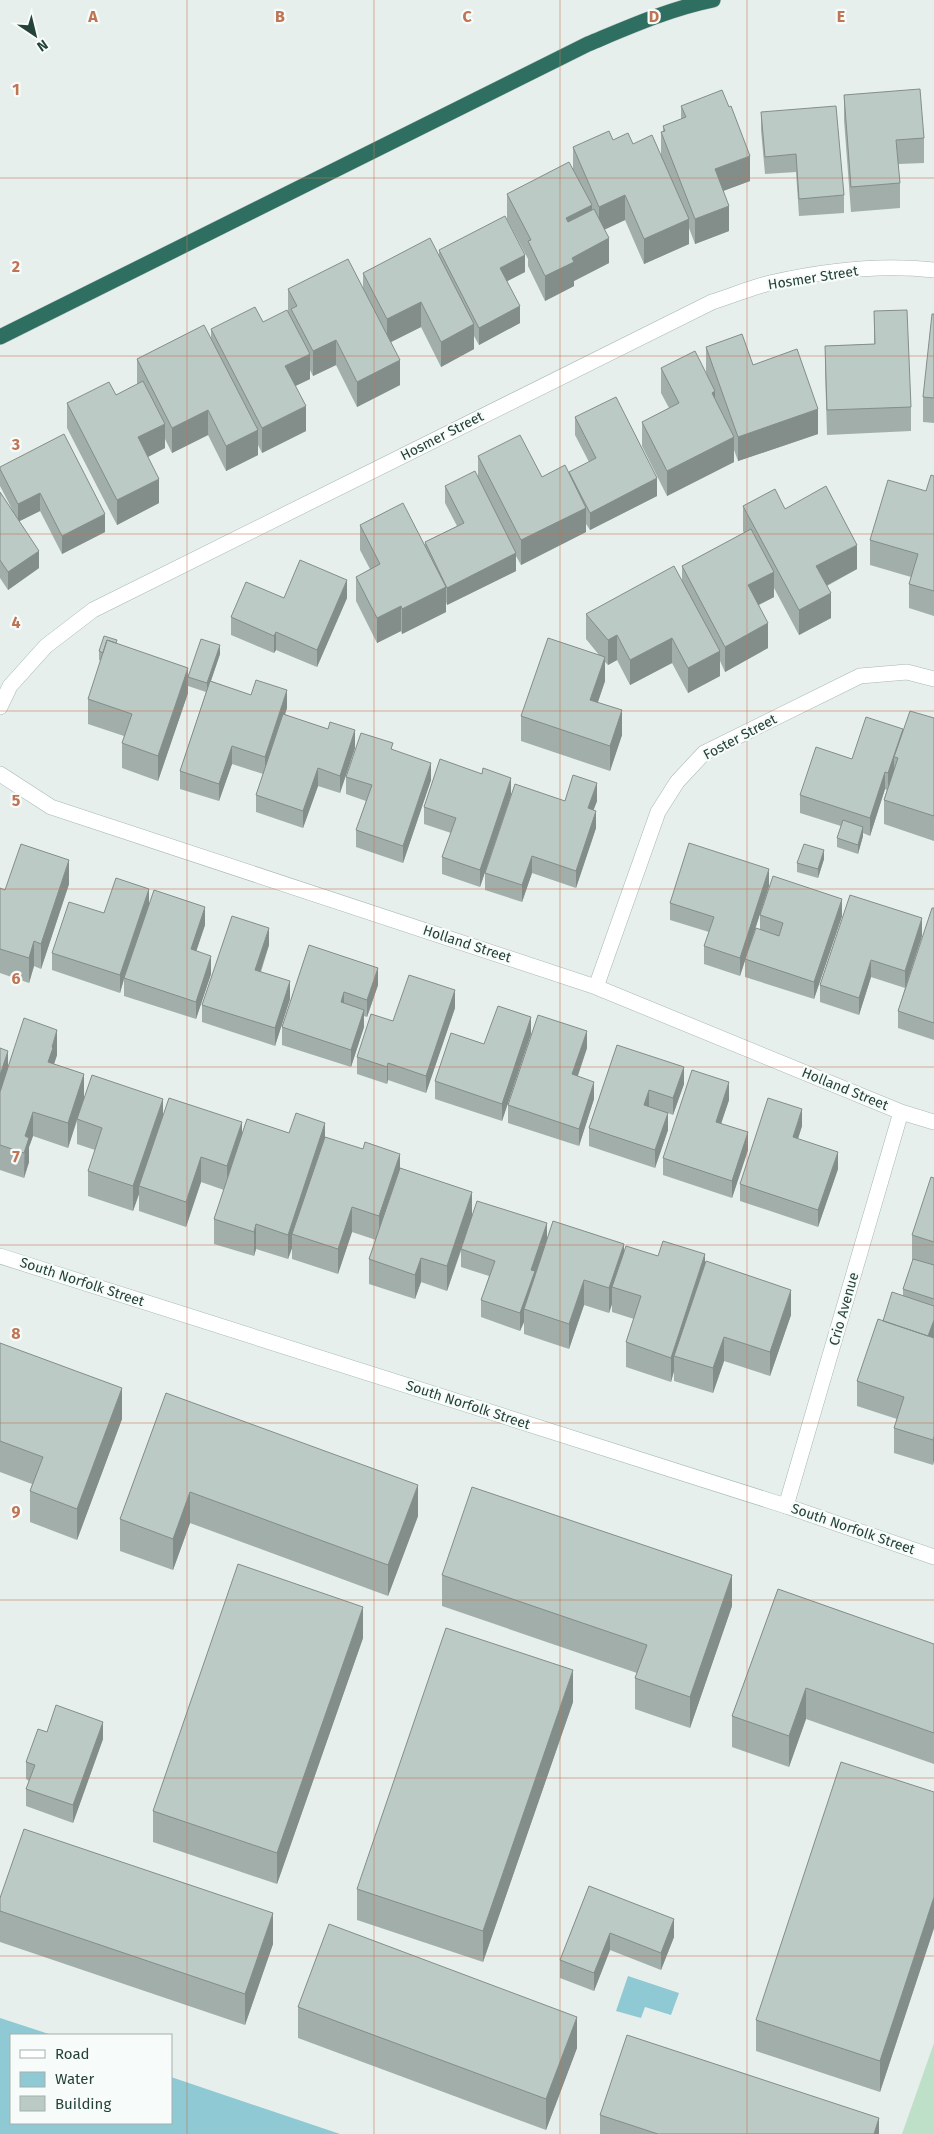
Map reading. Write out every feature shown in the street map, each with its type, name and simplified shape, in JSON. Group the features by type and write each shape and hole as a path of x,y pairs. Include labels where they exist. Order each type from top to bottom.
{"highway":[{"path":"0,337 588,44 638,22 687,6 713,0"}],"street":[{"name":"Hosmer Street","path":"0,707 10,686 46,646 93,610 712,302 770,283 825,274 878,268 934,270"},
{"name":"Foster Street","path":"596,987 658,812 677,782 704,753 860,676 907,672 934,679"},
{"name":"Holland Street","path":"0,774 51,807 596,987 901,1112 934,1122"},
{"name":"Crio Avenue","path":"786,1506 901,1112"},
{"name":"South Norfolk Street","path":"0,1256 786,1506 934,1557"}],"green space":[{"path":"934,2043 934,2134 902,2134"}],"water":[{"path":"628,1976 679,1993 671,2015 645,2007 641,2018 616,2011"},
{"path":"0,2018 49,2034 10,2034 10,2124 172,2124 172,2077 340,2134 0,2134"}],"building":[{"path":"920,89 924,138 896,140 900,183 851,187 844,95"},
{"path":"722,90 729,107 731,106 750,156 715,169 729,206 695,219 661,132 665,131 663,126 686,117 681,106"},
{"path":"836,106 844,195 799,199 796,154 765,157 761,112"},
{"path":"609,131 613,140 628,133 633,144 652,135 689,219 644,239 625,195 599,207 573,147"},
{"path":"569,162 592,205 566,218 568,222 594,209 609,238 572,258 574,262 545,276 528,241 531,240 507,194"},
{"path":"505,216 525,255 500,268 520,306 479,328 439,250"},
{"path":"430,238 474,324 441,342 421,302 387,319 363,273"},
{"path":"348,259 400,360 357,382 336,340 313,351 291,309 297,306 288,289"},
{"path":"255,307 263,322 287,310 310,354 285,366 306,406 262,428 211,329"},
{"path":"907,310 911,407 827,410 825,346 875,344 874,311"},
{"path":"932,314 934,314 934,398 923,397"},
{"path":"204,325 258,430 226,446 208,410 172,428 137,359"},
{"path":"742,334 753,365 797,349 818,409 738,437 706,347"},
{"path":"695,351 715,391 712,393 734,437 667,471 642,422 679,403 661,368"},
{"path":"143,381 165,424 138,437 159,479 117,500 67,403 109,382 116,395"},
{"path":"616,397 657,478 590,513 569,472 596,458 575,417"},
{"path":"64,434 105,514 62,536 40,493 18,504 0,467"},
{"path":"520,435 542,477 565,465 586,508 521,540 478,456"},
{"path":"475,471 516,553 447,588 425,542 464,523 445,486"},
{"path":"931,475 934,476 934,591 909,584 918,554 870,540 888,480 926,491"},
{"path":"826,486 857,545 816,566 831,593 799,610 743,506 775,489 785,509"},
{"path":"0,492 39,551 8,572 0,560"},
{"path":"403,503 446,587 402,609 401,606 377,618 356,577 380,564 360,525"},
{"path":"751,529 774,572 748,585 768,623 725,647 682,566"},
{"path":"300,560 347,580 317,650 276,632 274,636 231,617 246,582 284,598"},
{"path":"674,566 720,651 688,668 672,638 630,660 617,635 608,640 586,614"},
{"path":"104,636 117,640 116,643 107,640 103,653 99,651"},
{"path":"548,638 605,657 590,700 622,710 610,746 521,716"},
{"path":"201,639 220,645 207,683 188,677"},
{"path":"107,640 188,668 158,756 122,743 132,714 88,699"},
{"path":"256,680 287,690 265,757 232,746 219,784 180,771 210,681 251,695"},
{"path":"910,711 934,718 934,816 884,800 898,758 894,757"},
{"path":"283,714 328,729 330,722 355,730 340,776 318,768 303,811 256,795"},
{"path":"866,717 903,729 888,773 885,772 870,818 800,795 816,747 852,759"},
{"path":"361,733 393,743 391,749 431,763 403,846 356,830 372,785 346,777"},
{"path":"440,759 482,774 483,768 511,778 480,870 442,857 456,818 424,807"},
{"path":"573,775 597,783 588,808 596,811 576,871 532,856 522,885 485,873 515,784 565,801"},
{"path":"843,820 863,827 858,845 837,838"},
{"path":"689,843 769,869 740,958 704,946 714,917 670,903"},
{"path":"21,844 69,860 41,944 34,941 29,958 0,949 0,888 5,890"},
{"path":"804,844 824,850 818,869 797,863"},
{"path":"773,876 842,899 814,982 745,959 756,928 779,936 783,923 760,915"},
{"path":"116,878 149,889 120,975 52,953 69,902 104,913"},
{"path":"154,890 205,907 191,949 211,956 196,1002 124,978"},
{"path":"850,895 922,918 905,971 871,960 859,998 820,985"},
{"path":"932,908 934,908 934,1023 898,1011"},
{"path":"232,916 269,928 255,970 290,981 275,1028 202,1005"},
{"path":"309,945 378,968 367,1000 344,992 341,1002 364,1010 351,1050 282,1027"},
{"path":"409,975 455,990 426,1076 388,1063 387,1067 357,1057 371,1014 393,1021"},
{"path":"498,1006 531,1017 502,1104 435,1081 451,1033 484,1044"},
{"path":"538,1015 587,1031 572,1074 594,1082 579,1129 508,1105"},
{"path":"24,1018 57,1030 48,1062 84,1074 68,1123 33,1112 25,1136 29,1138 24,1153 0,1145 0,1092"},
{"path":"617,1045 684,1067 673,1098 649,1090 644,1105 668,1113 655,1150 589,1128"},
{"path":"0,1048 8,1051 0,1075"},
{"path":"692,1070 729,1082 716,1122 748,1132 732,1181 663,1158"},
{"path":"92,1075 163,1099 133,1186 88,1171 102,1128 77,1119"},
{"path":"169,1098 242,1122 227,1166 201,1157 186,1202 139,1186"},
{"path":"768,1098 802,1109 793,1137 838,1152 818,1210 740,1184"},
{"path":"296,1113 325,1123 288,1235 256,1224 254,1232 214,1219 247,1119 289,1133"},
{"path":"325,1137 363,1149 365,1142 400,1154 379,1216 352,1207 338,1249 292,1234"},
{"path":"400,1168 472,1192 447,1266 421,1258 415,1275 369,1259"},
{"path":"931,1177 934,1178 934,1242 912,1235"},
{"path":"477,1201 547,1223 531,1270 535,1271 520,1313 481,1300 495,1261 461,1249"},
{"path":"553,1221 624,1244 609,1288 584,1280 569,1324 524,1309"},
{"path":"663,1241 705,1254 671,1358 626,1342 641,1296 612,1287 626,1246 658,1256"},
{"path":"913,1259 934,1265 934,1299 903,1289"},
{"path":"706,1261 791,1290 770,1352 724,1337 713,1368 674,1356"},
{"path":"892,1292 934,1306 934,1320 928,1336 883,1321"},
{"path":"878,1319 934,1338 933,1440 894,1428 904,1397 857,1381"},
{"path":"0,1343 122,1388 77,1509 30,1491 43,1457 0,1441"},
{"path":"166,1393 418,1485 388,1565 190,1492 173,1539 120,1519"},
{"path":"472,1487 732,1575 690,1697 635,1678 647,1645 442,1575"},
{"path":"238,1564 363,1607 277,1853 153,1811"},
{"path":"778,1589 934,1644 934,1733 806,1688 789,1736 732,1716"},
{"path":"446,1628 573,1670 483,1931 357,1889"},
{"path":"56,1705 103,1722 73,1805 26,1789 35,1765 26,1762 38,1729 47,1732"},
{"path":"841,1762 934,1792 934,1897 880,2061 756,2020"},
{"path":"24,1829 273,1913 245,1994 0,1911 0,1898"},
{"path":"589,1886 674,1919 661,1953 610,1933 594,1973 560,1960"},
{"path":"329,1924 577,2017 546,2099 298,2007"},
{"path":"627,2035 879,2118 874,2134 658,2134 600,2115"}]}
